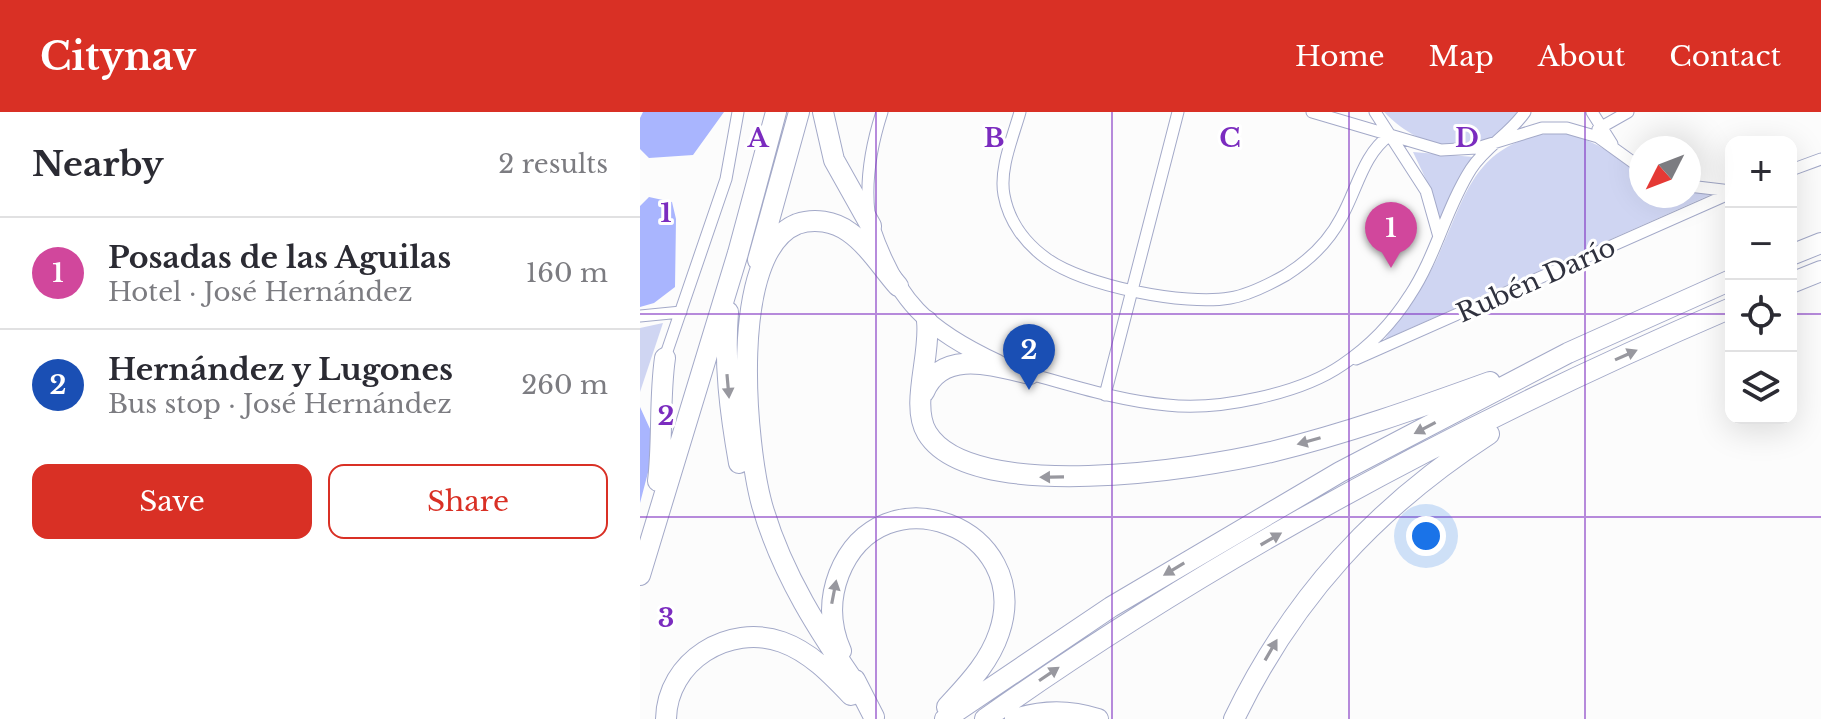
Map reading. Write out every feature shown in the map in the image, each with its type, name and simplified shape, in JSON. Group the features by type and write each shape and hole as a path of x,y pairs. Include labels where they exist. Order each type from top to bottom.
{"highway":[{"path":"640,575 738,253 776,112"},
{"path":"799,112 761,245 753,292 747,370 748,434 762,505 788,575 858,695"},
{"path":"823,112 834,160 871,226"},
{"path":"753,292 781,234 803,222 819,221 850,232 898,286"},
{"path":"1797,253 1821,243"},
{"path":"738,253 725,343 727,390 742,479 762,541 784,590 817,646 875,718"},
{"path":"1797,281 1821,271"},
{"path":"945,719 1030,659 1194,557 1340,472 1568,353 1725,283"},
{"path":"985,719 1127,623 1350,493 1579,376 1725,311"},
{"path":"927,321 929,340 919,418 934,443 975,466 1037,477 1093,476 1188,466 1269,452 1384,419 1568,353"},
{"path":"652,533 659,478 661,384 665,358"},
{"path":"919,403 934,376 944,368 960,364 986,364 1030,374"},
{"path":"1234,719 1279,636 1307,597 1386,512 1426,479 1579,376"},
{"path":"858,695 832,624 833,592 844,563 855,547 879,528 911,517 940,520 970,535 986,550 1001,585 1003,619 985,662 936,719"},
{"path":"666,719 669,694 679,673 697,656 737,639 771,639 797,648 858,695"},
{"path":"1015,719 1037,712 1057,711 1098,719"}],"street":[{"path":"650,401 726,179 738,112"},
{"path":"882,112 872,144 866,186 871,226 883,262 927,321 979,354 1030,374"},
{"path":"1020,112 1005,166 1003,193 1011,219 1027,242 1050,261 1091,279 1167,298 1232,298 1287,274 1325,242 1341,219 1370,155 1379,142 1390,135"},
{"path":"1105,395 1178,112"},
{"path":"1312,112 1441,150 1477,148 1497,140 1555,127 1596,130 1628,112"},
{"path":"1375,112 1426,191 1439,237"},
{"path":"1341,366 1392,320 1418,283 1469,171 1486,150 1518,123 1525,112"},
{"path":"1592,112 1596,130 1629,160"},
{"path":"1797,168 1821,159"},
{"path":"1701,188 1725,191"},
{"name":"Rubén Darío","path":"1030,374 1105,395 1169,406 1241,402 1286,390 1725,195"},
{"path":"640,316 681,312"}],"shaded area":[{"path":"643,112 724,112 693,155 649,158 640,149 640,118"},
{"path":"1384,112 1520,112 1507,127 1483,142 1452,146 1422,139"},
{"path":"1557,132 1593,143 1629,166 1629,208 1681,208 1384,340 1430,273 1476,176 1506,148 1528,138"},
{"path":"1413,152 1474,157 1440,220 1430,188"},
{"path":"649,197 672,202 676,219 675,287 654,303 640,307 640,206"},
{"path":"663,323 640,392 640,328"},
{"path":"640,407 656,442 640,503"}],"place":[{"name":"Posadas de las Aguilas","path":"1391,268"},
{"name":"Hernández y Lugones","path":"1029,390"}]}
